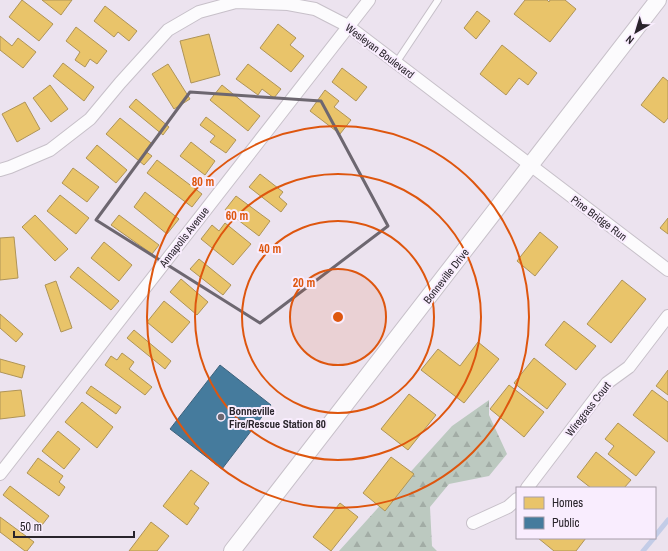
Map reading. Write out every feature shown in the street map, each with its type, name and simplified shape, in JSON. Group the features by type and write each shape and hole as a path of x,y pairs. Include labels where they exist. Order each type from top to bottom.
{"street":[{"name":"Annapolis Avenue","path":"0,474 368,0"},
{"name":"Bonneville Drive","path":"232,551 658,0"},
{"name":"Wesleyan Boulevard","path":"0,170 10,168 50,150 90,119 168,30 200,12 236,2 288,4 315,9 348,26 530,166"},
{"name":"Pine Bridge Run","path":"530,166 668,270"},
{"name":"Wiregrass Court","path":"528,487 607,383 629,367 668,316"},
{"path":"473,523 508,507 516,500"}],"lane":[{"path":"396,63 438,0"}],"highlighted area":[{"path":"190,92 321,101 388,226 260,323 96,220"}],"green space":[{"path":"489,400 489,415 507,454 489,476 449,484 430,507 432,546 437,551 339,551 452,426"}],"building: Homes":[{"path":"22,0 53,24 39,41 9,17"},
{"path":"42,0 72,0 61,15"},
{"path":"525,0 547,0 549,2 550,0 565,0 576,9 550,42 514,14"},
{"path":"105,6 137,31 129,41 118,32 114,37 94,21"},
{"path":"477,11 490,21 476,39 464,28"},
{"path":"278,24 296,38 290,45 304,56 291,72 260,48"},
{"path":"76,27 107,51 97,64 90,59 85,67 75,60 80,52 66,41"},
{"path":"209,34 220,75 191,83 180,41"},
{"path":"0,36 12,46 18,38 36,52 23,68 0,50"},
{"path":"502,45 537,73 528,85 519,78 506,95 480,74"},
{"path":"63,63 94,87 84,101 53,76"},
{"path":"168,64 190,99 174,109 152,74"},
{"path":"248,64 281,89 274,98 262,89 258,95 236,79"},
{"path":"342,68 367,87 356,101 332,82"},
{"path":"663,77 668,81 668,118 664,123 641,105"},
{"path":"50,85 68,109 51,122 33,98"},
{"path":"222,85 260,116 248,131 210,100"},
{"path":"325,90 339,101 334,107 351,120 340,134 310,111"},
{"path":"136,99 169,127 163,135 129,107"},
{"path":"25,102 40,129 17,142 2,114"},
{"path":"206,117 236,140 226,153 210,142 215,136 200,125"},
{"path":"120,118 151,143 145,151 152,156 144,165 106,134"},
{"path":"191,142 215,161 205,175 180,156"},
{"path":"97,145 127,170 116,183 86,158"},
{"path":"157,160 202,194 192,207 147,173"},
{"path":"73,168 99,187 87,202 62,183"},
{"path":"260,174 283,192 279,197 287,204 281,212 249,187"},
{"path":"145,192 179,219 167,234 134,207"},
{"path":"60,195 89,218 76,234 47,211"},
{"path":"236,196 270,221 259,236 225,210"},
{"path":"35,215 68,249 55,261 22,227"},
{"path":"119,215 159,245 152,254 111,225"},
{"path":"668,218 668,234 660,228"},
{"path":"225,223 251,244 233,265 201,239 212,225 219,231"},
{"path":"540,232 558,247 535,276 517,261"},
{"path":"14,237 18,278 0,280 0,238"},
{"path":"104,242 132,265 119,281 91,258"},
{"path":"199,259 231,285 223,295 190,269"},
{"path":"78,267 119,301 111,310 70,277"},
{"path":"181,279 208,302 197,315 170,292"},
{"path":"622,280 646,299 611,343 587,324"},
{"path":"56,281 72,328 61,332 45,285"},
{"path":"164,301 190,322 172,343 147,322"},
{"path":"0,314 23,334 16,342 0,328"},
{"path":"564,321 596,346 576,370 545,345"},
{"path":"134,330 171,361 165,369 127,338"},
{"path":"478,342 499,359 464,403 421,370 438,349 460,366"},
{"path":"122,353 134,362 129,369 152,387 145,395 105,365 111,356 117,360"},
{"path":"534,358 566,384 547,409 514,383"},
{"path":"0,359 25,366 22,378 0,372"},
{"path":"668,370 668,395 656,386"},
{"path":"509,385 544,412 524,437 490,409"},
{"path":"91,386 121,407 116,414 86,393"},
{"path":"21,390 25,416 0,419 0,392"},
{"path":"652,390 668,402 668,442 633,415"},
{"path":"409,394 436,415 408,450 381,429"},
{"path":"82,402 113,427 97,448 65,422"},
{"path":"618,423 655,452 636,476 608,454 614,446 605,439"},
{"path":"58,431 80,449 64,469 42,451"},
{"path":"596,452 631,480 625,487 590,487 577,477"},
{"path":"391,457 414,474 385,511 363,493"},
{"path":"38,458 63,476 59,482 65,487 59,496 27,473"},
{"path":"191,470 209,483 194,504 199,508 187,525 163,506"},
{"path":"10,486 49,516 42,525 3,495"},
{"path":"340,503 358,517 331,551 313,537"},
{"path":"0,517 34,542 27,551 0,532"},
{"path":"151,522 169,536 157,551 129,551"},
{"path":"539,539 585,539 576,551 554,551"}],"building: Public":[{"name":"Bonneville Fire/Rescue Station 80","path":"220,365 271,405 222,469 170,429"}],"waterway":[{"path":"656,535 668,520"},
{"path":"643,551 653,539"}],"place":[{"name":"Bonneville Fire/Rescue Station 80","path":"221,417"}]}
